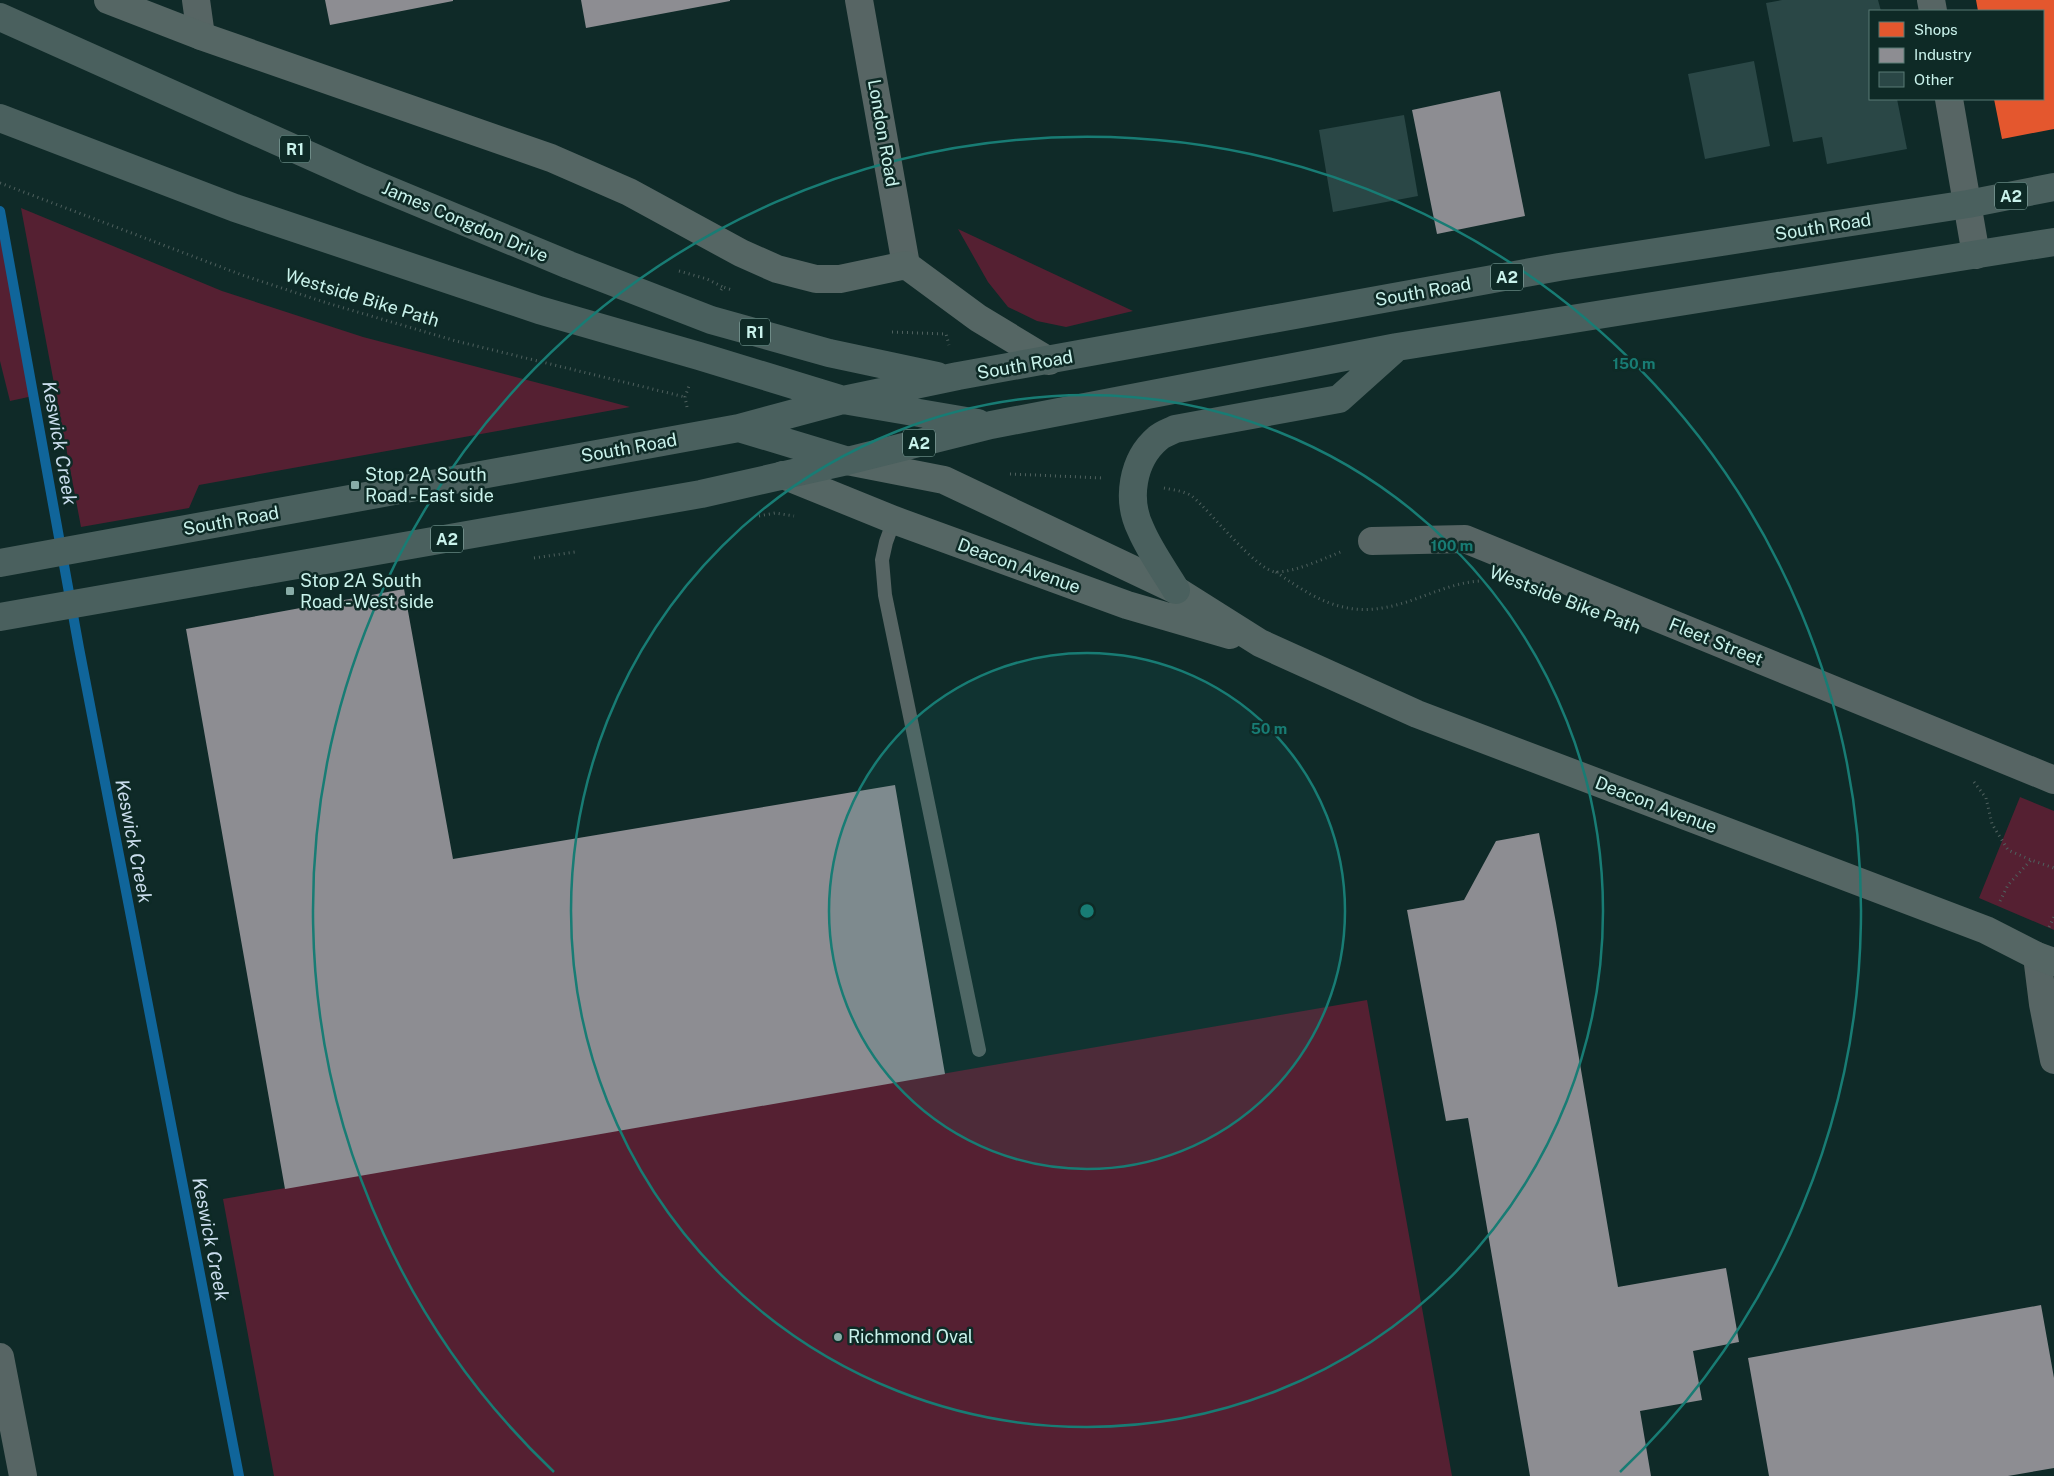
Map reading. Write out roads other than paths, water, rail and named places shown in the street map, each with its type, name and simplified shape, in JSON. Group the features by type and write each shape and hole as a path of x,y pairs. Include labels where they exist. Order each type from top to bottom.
{"highway":[{"name":"James Congdon Drive","path":"12,22 362,179 569,265 711,320 829,353 948,379"},
{"name":"R1","path":"10,122 235,208 539,310 843,400 991,425"},
{"name":"South Road","path":"0,562 739,428 843,400 948,379 1559,267 1968,204 2054,187"},
{"name":"A2","path":"0,617 701,494 847,461 991,425 1396,347 2054,242"},
{"path":"1176,590 1140,530 1133,506 1134,481 1140,462 1150,446 1159,437 1175,429 1339,399 1396,347"},
{"path":"739,428 847,461"}],"street":[{"path":"108,0 202,36 551,158 628,192 777,269 816,279 840,279 906,266 978,318 1049,361"},
{"path":"196,0 202,36"},
{"name":"London Road","path":"859,0 906,266"},
{"path":"1949,100 1976,255"},
{"name":"Deacon Avenue","path":"847,461 944,480 1176,590 1260,643 1417,714 1986,930 2046,959"},
{"name":"Deacon Avenue","path":"783,475 894,520 1127,605 1260,643"},
{"name":"Fleet Street","path":"1372,541 1465,539 2054,780"},
{"path":"2046,959 2043,1004 2054,1060"},
{"path":"0,1357 22,1476"}],"lane":[{"path":"894,520 882,560 885,595 979,1050"}],"waterway":[{"name":"Keswick Creek","path":"0,211 79,648 239,1476"}],"place":[{"name":"Stop 2A South Road - East side","path":"355,485"},
{"name":"Stop 2A South Road - West side","path":"290,591"},
{"name":"Richmond Oval","path":"838,1337"}]}
